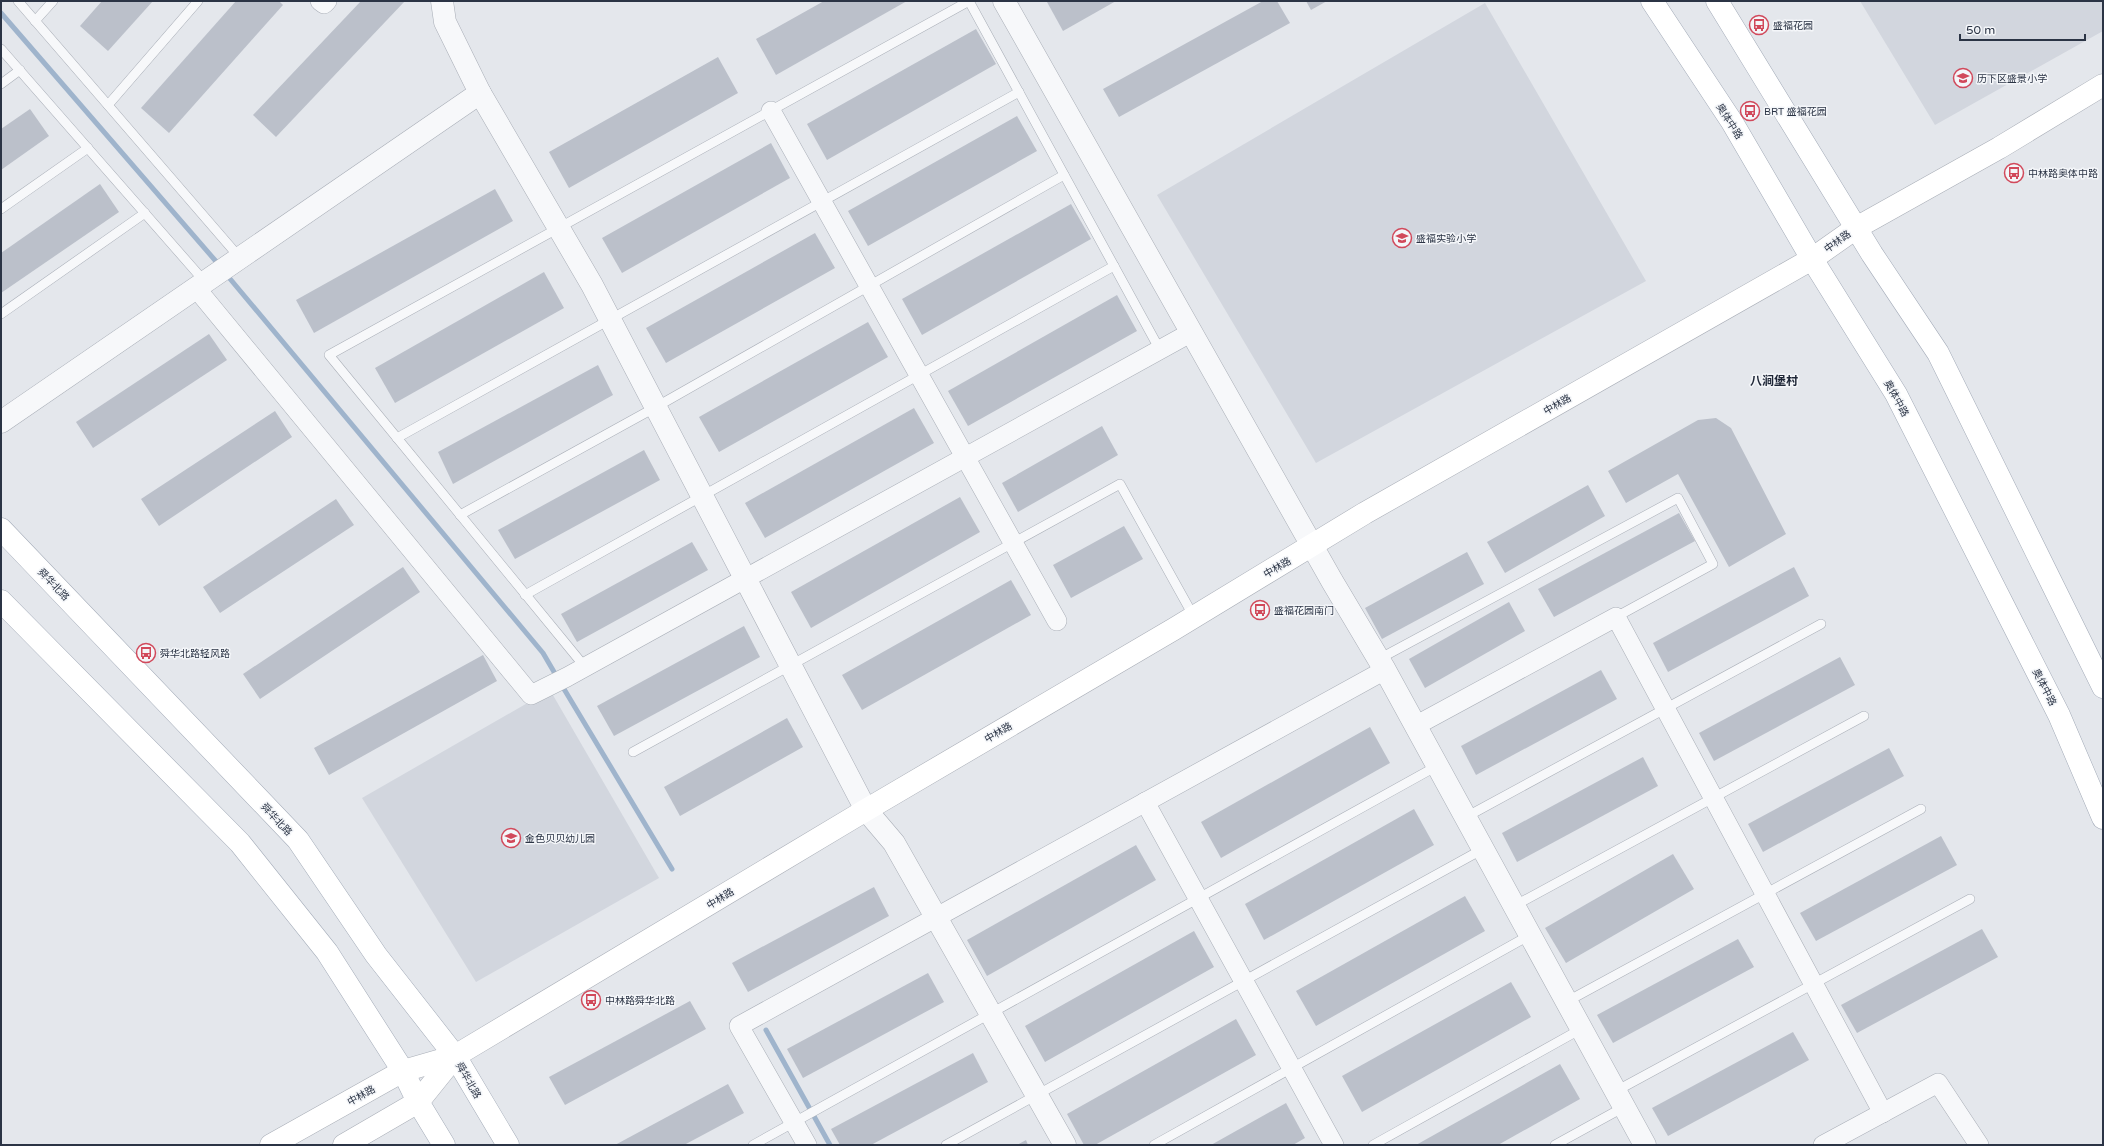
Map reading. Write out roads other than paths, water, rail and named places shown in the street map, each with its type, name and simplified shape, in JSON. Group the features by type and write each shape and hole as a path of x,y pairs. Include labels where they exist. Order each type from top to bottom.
{"main road":[{"name":"奥体中路","path":"1652,1 1732,122 1812,259 1900,401 2059,715 2103,818"},
{"path":"1717,1 1856,228 1938,353 2103,687"},
{"name":"中林路","path":"271,1145 403,1071 455,1056 866,810 1313,546 1365,513 1812,259 1856,228 1999,148 2103,85"},
{"name":"舜华北路","path":"1,529 298,840 376,955 455,1056 508,1145"},
{"path":"1,601 240,843 327,952 403,1071 418,1102 444,1145"},
{"name":"中林路","path":"344,1145 418,1102 455,1056"}],"street":[{"path":"320,1 324,4 327,1"},
{"path":"442,1 445,22 480,93 559,228 610,320 866,810 894,843 1065,1145"},
{"path":"1004,1 1382,665 1645,1145"},
{"path":"1,422 480,93"},
{"path":"771,110 1057,621"},
{"path":"217,273 531,695 585,667 1192,332"},
{"path":"1415,726 1616,617 1883,1113"},
{"path":"807,1145 799,1119 739,1026 1145,802 1382,665"},
{"path":"1145,802 1334,1145"},
{"path":"1823,1145 1938,1084 1979,1145"}],"lane":[{"path":"18,1 108,105 217,273"},
{"path":"35,21 53,1"},
{"path":"108,105 198,1"},
{"path":"585,667 329,355 969,1 1160,350"},
{"path":"1,49 145,213 217,273"},
{"path":"1,84 20,70"},
{"path":"397,438 1019,92"},
{"path":"1,208 88,148"},
{"path":"460,515 656,407 1064,176"},
{"path":"1,314 145,213"},
{"path":"525,595 1114,266"},
{"path":"633,752 1120,484 1194,617"},
{"path":"1382,665 1678,498 1713,564 1616,617"},
{"path":"1466,818 1821,624"},
{"path":"1514,906 1864,716"},
{"path":"753,1145 1437,766"},
{"path":"1566,1002 1921,809"},
{"path":"946,1145 1483,849"},
{"path":"1555,1145 1620,1099 1813,984 1970,899"},
{"path":"1154,1145 1530,935"},
{"path":"1373,1145 1581,1029"}],"waterway":[{"path":"1,13 220,266"},
{"path":"226,274 543,653 557,677"},
{"path":"561,684 672,869"},
{"path":"766,1030 830,1145"}],"place":[{"name":"盛福花园","path":"1759,25"},
{"name":"历下区盛景小学","path":"1963,78"},
{"name":"BRT 盛福花园","path":"1750,111"},
{"name":"中林路奥体中路","path":"2014,173"},
{"name":"盛福实验小学","path":"1402,238"},
{"name":"盛福花园南门","path":"1260,610"},
{"name":"舜华北路轻风路","path":"146,653"},
{"name":"金色贝贝幼儿园","path":"511,838"},
{"name":"中林路舜华北路","path":"591,1000"}],"district":[{"name":"八涧堡村","path":"1774,381"}]}
